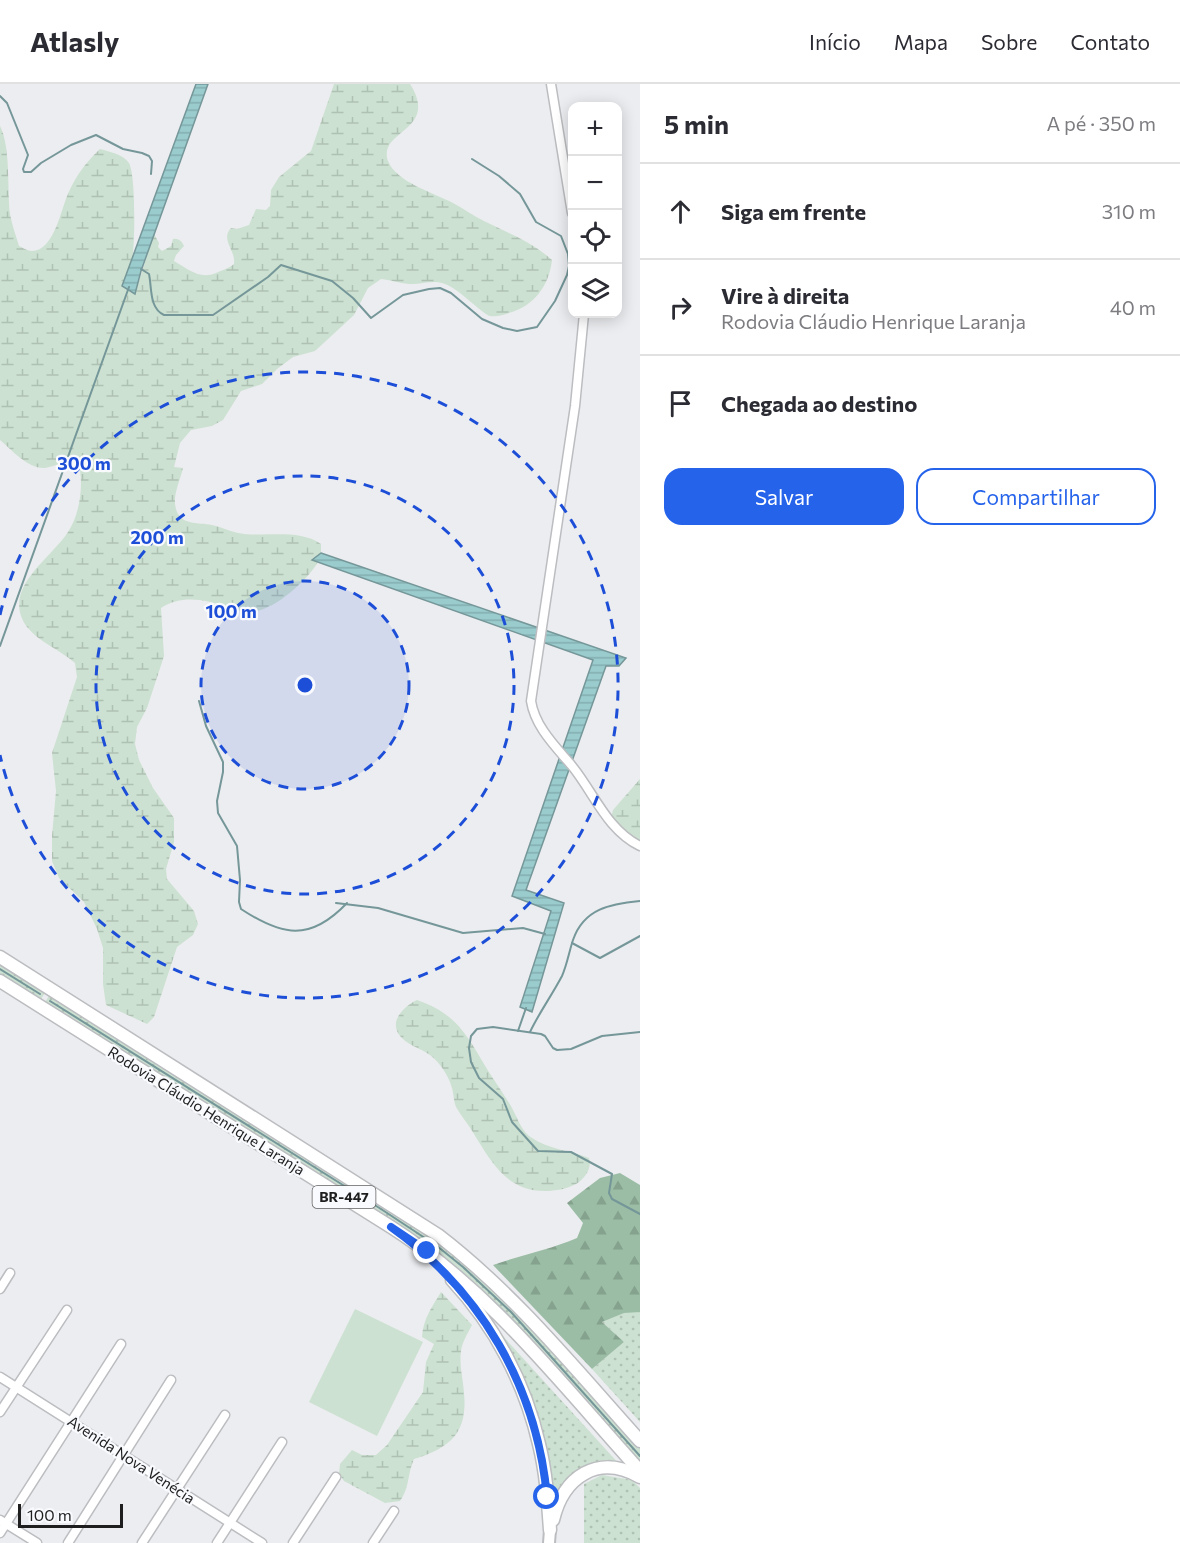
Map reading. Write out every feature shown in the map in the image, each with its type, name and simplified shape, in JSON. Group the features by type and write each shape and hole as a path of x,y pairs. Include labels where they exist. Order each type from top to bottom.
{"main road":[{"name":"Rodovia Cláudio Henrique Laranja","path":"0,957 438,1235 473,1262 505,1293 640,1441"},
{"name":"Rodovia Cláudio Henrique Laranja","path":"0,981 391,1227 444,1264 476,1292 640,1471"},
{"path":"391,1227 427,1255 458,1286 481,1314 509,1360 530,1410 539,1444 546,1480 550,1537"},
{"path":"550,1537 559,1500 567,1487 579,1477 606,1468 626,1470 640,1477"}],"street":[{"path":"551,84 572,210"},
{"path":"584,318 575,406 531,692 532,708 555,747 606,815 623,835 640,846"},
{"path":"0,1290 10,1273"},
{"path":"0,1412 67,1310"},
{"path":"0,1533 3,1522 72,1422 121,1344"},
{"name":"Avenida Nova Venécia","path":"0,1377 262,1543"},
{"path":"68,1543 171,1380"},
{"path":"142,1543 225,1415"},
{"path":"217,1543 282,1442"},
{"path":"293,1543 336,1477"},
{"path":"373,1543 394,1511"},
{"path":"3,1522 36,1543"}],"green space":[{"path":"334,84 410,84 417,100 418,112 413,121 391,142 387,151 388,161 392,168 407,181 520,238 552,260 548,278 533,300 518,310 495,316 486,314 445,284 436,282 409,284 381,279 368,288 354,315 315,351 293,357 262,384 241,391 223,420 212,426 191,430 180,443 174,467 183,468 175,499 176,509 182,518 186,521 212,525 238,533 302,536 321,544 321,553 313,560 318,562 305,579 267,608 245,612 211,602 186,600 161,608 164,656 147,708 137,727 135,744 139,760 153,788 174,818 174,842 166,869 167,879 194,911 198,924 193,935 177,947 154,1017 147,1024 106,1005 103,984 103,948 97,929 84,902 59,878 52,861 56,791 52,753 77,677 75,663 37,637 27,627 20,613 19,600 31,576 68,532 76,515 81,478 78,460 45,468 39,467 21,458 0,440 0,126 6,146 11,218 19,246 32,251 40,249 51,237 74,182 100,149 120,155 129,163 134,195 134,240 132,260 122,286 135,294 154,234 159,243 158,247 162,251 171,246 173,239 181,241 184,246 174,261 194,273 210,275 234,264 227,237 228,232 231,228 237,229 249,225 256,209 266,210 270,206 271,190 279,177 311,151"},
{"path":"640,779 640,842 615,825 611,818 613,810"},
{"path":"0,962 46,991 40,1001 0,976"},
{"path":"50,994 418,1226 486,1280 640,1446 640,1464 478,1288 44,1004"},
{"path":"417,1000 442,1012 466,1035 528,1135 545,1145 589,1158 589,1169 582,1179 576,1184 557,1190 532,1190 511,1181 494,1165 456,1107 453,1090 442,1067 430,1055 408,1043 398,1033 396,1021 398,1016"},
{"path":"620,1173 640,1185 640,1312 624,1313 602,1322 624,1342 592,1369 493,1265 577,1238 583,1223 567,1203 600,1178"},
{"path":"441,1292 472,1325 464,1341 460,1361 464,1393 463,1419 454,1437 447,1444 414,1459 400,1501 385,1503 344,1481 339,1474 340,1464 352,1450 362,1455 376,1455 387,1445 423,1392 426,1362 434,1344 422,1337 424,1324"},
{"path":"355,1309 423,1342 377,1436 309,1402"},
{"path":"640,1312 640,1422 592,1369 624,1342 602,1322 623,1313"},
{"path":"492,1324 620,1465 612,1465 559,1491 552,1505 549,1472"},
{"path":"602,1475 632,1480 640,1488 640,1543 584,1543 584,1484"}],"water":[{"path":"196,84 208,84 141,271 135,294 122,286"},
{"path":"321,553 626,658 619,666 606,666 526,890 564,903 532,1012 520,1007 551,911 512,896 593,660 312,560"}],"waterway":[{"path":"0,96 7,103 28,155 24,172 31,172 41,163 71,145 96,135 123,149 149,156 152,161 151,174"},
{"path":"141,269 149,274 153,303 164,315 213,315 268,277 281,265 332,281 353,298 371,318 403,295 440,288 451,293 482,319 503,328 517,331 537,327 555,301 567,275 568,254 561,236 536,222 520,194 499,176 472,159"},
{"path":"0,646 129,287"},
{"path":"199,701 206,726 223,762 217,801 218,813 237,846 241,909 270,925 295,931 321,924 334,916 347,903"},
{"path":"530,1032 562,976 573,940 584,921 591,914 609,906 640,901"},
{"path":"336,903 378,908 463,933 523,928 545,934"},
{"path":"572,943 600,958 640,936"},
{"path":"0,969 40,994"},
{"path":"50,1001 437,1246 511,1312 640,1456"},
{"path":"518,1031 526,1008"},
{"path":"640,1032 602,1036 571,1049 557,1050 541,1034 493,1027 477,1029 471,1036 469,1048 471,1062 479,1078 503,1099 512,1122 538,1151 571,1152 612,1174 609,1193 612,1199 640,1214"}],"route":[{"path":"427,1251 391,1227 433,1261 458,1286 481,1314 500,1345 517,1377 530,1410 539,1444 547,1497"}]}
